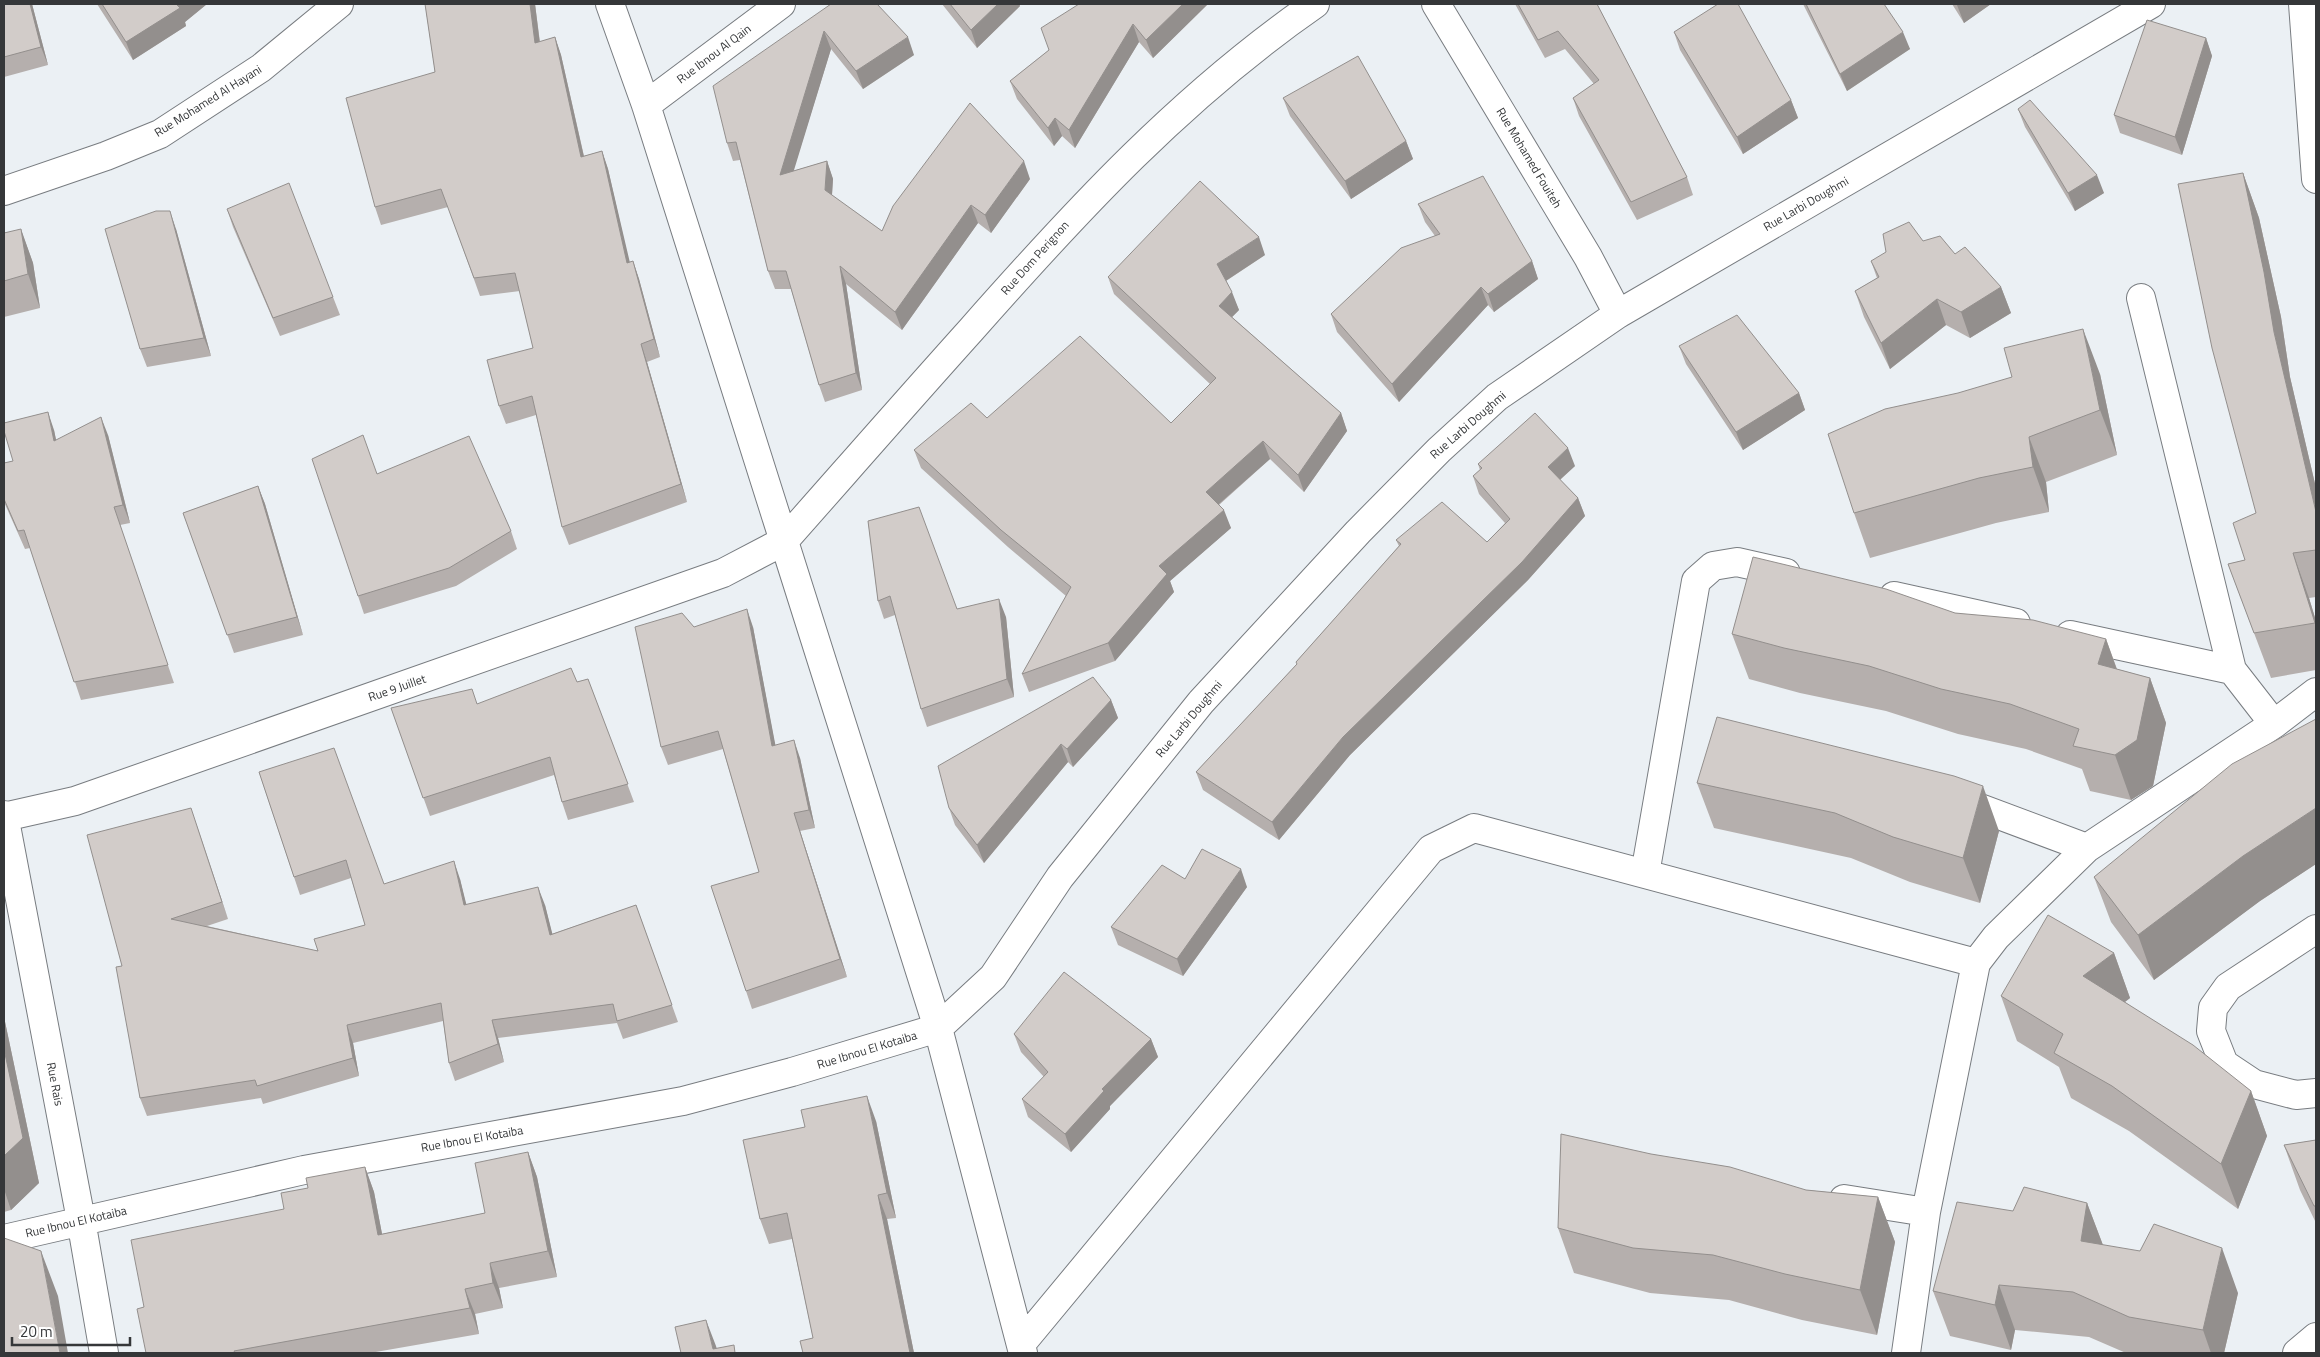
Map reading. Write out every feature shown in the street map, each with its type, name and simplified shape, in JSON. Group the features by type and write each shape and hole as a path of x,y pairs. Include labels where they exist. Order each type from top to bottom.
{"street":[{"name":"Rue Mohamed Al Hayani","path":"4,191 106,156 160,134 261,68 339,4"},
{"path":"610,4 646,105 938,1028 1022,1349"},
{"name":"Rue Ibnou Al Qain","path":"646,105 781,4"},
{"name":"Rue Dom Perignon","path":"784,541 1067,221 1192,100 1247,54 1315,4"},
{"name":"Rue Mohamed Fouiteh","path":"1436,4 1588,257 1618,314"},
{"name":"Rue Larbi Doughmi","path":"938,1028 994,977 1060,877 1201,702 1358,532 1439,450 1497,397 1618,314 2151,4"},
{"path":"2303,4 2316,179"},
{"path":"2141,298 2232,670 2274,724"},
{"name":"Rue 9 Juillet","path":"4,816 75,801 723,573 784,541"},
{"path":"1645,874 1696,581 1713,566 1737,562 1814,579"},
{"path":"1873,592 2232,670"},
{"path":"1906,1353 1926,1212 1976,963 1996,937 2087,848 2274,724 2316,692"},
{"path":"1930,789 2087,848"},
{"name":"Rue Rais","path":"4,816 81,1220 104,1353"},
{"path":"1022,1349 1431,848 1474,828 1976,963"},
{"path":"2316,929 2228,987 2213,1008 2211,1032 2224,1064 2254,1084 2296,1095 2316,1093"},
{"name":"Rue Ibnou El Kotaiba","path":"4,1239 304,1170 683,1101 792,1072 938,1028"},
{"path":"1820,1195 1926,1212"},
{"path":"2297,1353 2316,1337"}],"building":[{"path":"4,4 30,4 41,47 4,57"},
{"path":"102,4 179,4 177,5 180,8 126,42"},
{"path":"425,4 530,4 535,43 555,37 581,157 602,151 627,263 633,261 654,339 641,344 681,484 562,527 532,396 499,406 487,360 533,348 515,273 474,278 441,189 375,207 346,98 435,72"},
{"path":"831,4 877,4 908,37 856,71 824,31 780,175 827,161 825,190 882,231 893,206 970,103 1024,161 985,215 971,205 895,312 840,266 856,373 819,385 786,271 768,271 736,142 727,143 713,86"},
{"path":"950,4 998,4 971,30"},
{"path":"1079,4 1183,4 1146,40 1133,24 1069,130 1055,118 1048,128 1010,81 1049,50 1041,28"},
{"path":"1518,4 1597,4 1687,177 1631,202 1573,98 1599,80 1558,31 1538,40"},
{"path":"1718,4 1738,4 1791,100 1737,137 1674,32"},
{"path":"1806,4 1884,4 1903,32 1840,74"},
{"path":"2147,20 2206,38 2175,137 2114,115"},
{"path":"1358,56 1406,141 1345,181 1283,98"},
{"path":"2030,100 2097,175 2068,193 2018,109"},
{"path":"2243,173 2264,272 2274,332 2316,512 2316,550 2293,553 2315,623 2254,633 2228,564 2245,560 2233,523 2256,513 2212,348 2178,184"},
{"path":"1483,176 1532,261 1488,294 1481,287 1392,384 1331,314 1401,248 1440,234 1418,204"},
{"path":"1200,181 1259,237 1217,264 1232,292 1219,306 1341,413 1298,475 1263,441 1206,492 1224,510 1159,566 1167,574 1108,643 1022,674 1071,587 1001,530 914,450 971,403 987,418 1080,336 1171,423 1216,378 1108,277"},
{"path":"289,183 333,297 273,318 227,209"},
{"path":"156,211 170,211 204,338 140,349 105,229"},
{"path":"1909,222 1923,241 1940,236 1955,254 1965,247 2001,287 1961,312 1937,299 1881,343 1855,291 1879,277 1871,261 1886,252 1883,234"},
{"path":"21,229 28,274 4,281 4,233"},
{"path":"1737,315 1799,393 1736,432 1679,346"},
{"path":"2083,329 2100,410 2029,437 2033,467 1979,478 1854,513 1828,434 1885,409 1958,393 2012,377 2004,348"},
{"path":"48,412 54,441 101,417 123,505 114,507 168,665 74,682 24,530 18,531 4,499 4,463 13,461 4,431 4,423"},
{"path":"1535,413 1568,448 1548,467 1578,498 1522,562 1343,737 1272,822 1196,772 1297,664 1296,662 1401,544 1396,540 1442,502 1487,542 1510,519 1473,476 1482,468 1478,464"},
{"path":"363,435 377,474 469,436 511,531 449,568 358,596 312,459"},
{"path":"258,486 297,617 227,635 183,513"},
{"path":"919,507 957,609 999,599 1007,679 921,709 890,596 878,601 868,521"},
{"path":"1753,557 1886,589 1955,613 2033,620 2106,639 2098,664 2150,678 2137,740 2115,755 2073,746 2079,729 2010,704 1941,689 1869,666 1784,648 1732,634"},
{"path":"747,609 772,746 794,740 809,810 794,813 840,959 746,991 711,886 759,872 718,731 661,747 635,627 682,613 694,627"},
{"path":"571,668 577,682 588,679 628,784 562,802 550,757 423,798 391,708 472,689 477,704"},
{"path":"1093,677 1111,700 1067,749 1061,744 977,845 949,808 938,766"},
{"path":"1717,717 1954,776 1983,786 1963,858 1893,837 1835,813 1697,783"},
{"path":"2316,719 2316,808 2243,856 2138,935 2094,877 2232,764"},
{"path":"334,748 384,884 454,861 464,905 538,887 550,935 636,905 672,1005 617,1021 613,1004 492,1020 498,1044 449,1063 441,1003 347,1025 353,1058 257,1086 255,1080 140,1098 116,967 122,966 87,835 191,808 222,902 171,919 318,951 314,939 365,925 346,860 294,877 259,772"},
{"path":"1202,849 1241,869 1177,959 1111,927 1162,865 1185,879"},
{"path":"2048,915 2114,953 2083,976 2193,1045 2251,1091 2221,1164 2112,1086 2054,1053 2063,1034 2001,996"},
{"path":"1064,972 1151,1039 1102,1089 1104,1091 1065,1134 1022,1099 1048,1072 1014,1034"},
{"path":"4,1049 23,1138 4,1156"},
{"path":"867,1096 887,1193 878,1195 910,1353 803,1353 800,1341 813,1338 787,1213 760,1219 743,1140 805,1127 801,1110"},
{"path":"1561,1134 1651,1154 1730,1167 1806,1190 1878,1197 1860,1290 1785,1274 1713,1255 1633,1248 1558,1228"},
{"path":"2316,1140 2316,1206 2314,1206 2284,1145"},
{"path":"528,1152 548,1251 490,1263 493,1283 465,1289 470,1308 234,1351 235,1353 146,1353 137,1309 144,1307 131,1240 284,1209 281,1193 308,1188 306,1178 365,1167 378,1235 485,1213 475,1163"},
{"path":"2024,1187 2087,1203 2081,1241 2140,1251 2154,1224 2222,1248 2203,1330 2129,1317 2073,1292 1999,1285 1995,1305 1933,1291 1957,1202 2013,1211"},
{"path":"4,1238 41,1251 60,1353 4,1353"},
{"path":"706,1320 713,1349 734,1345 735,1353 681,1353 675,1327"}]}
